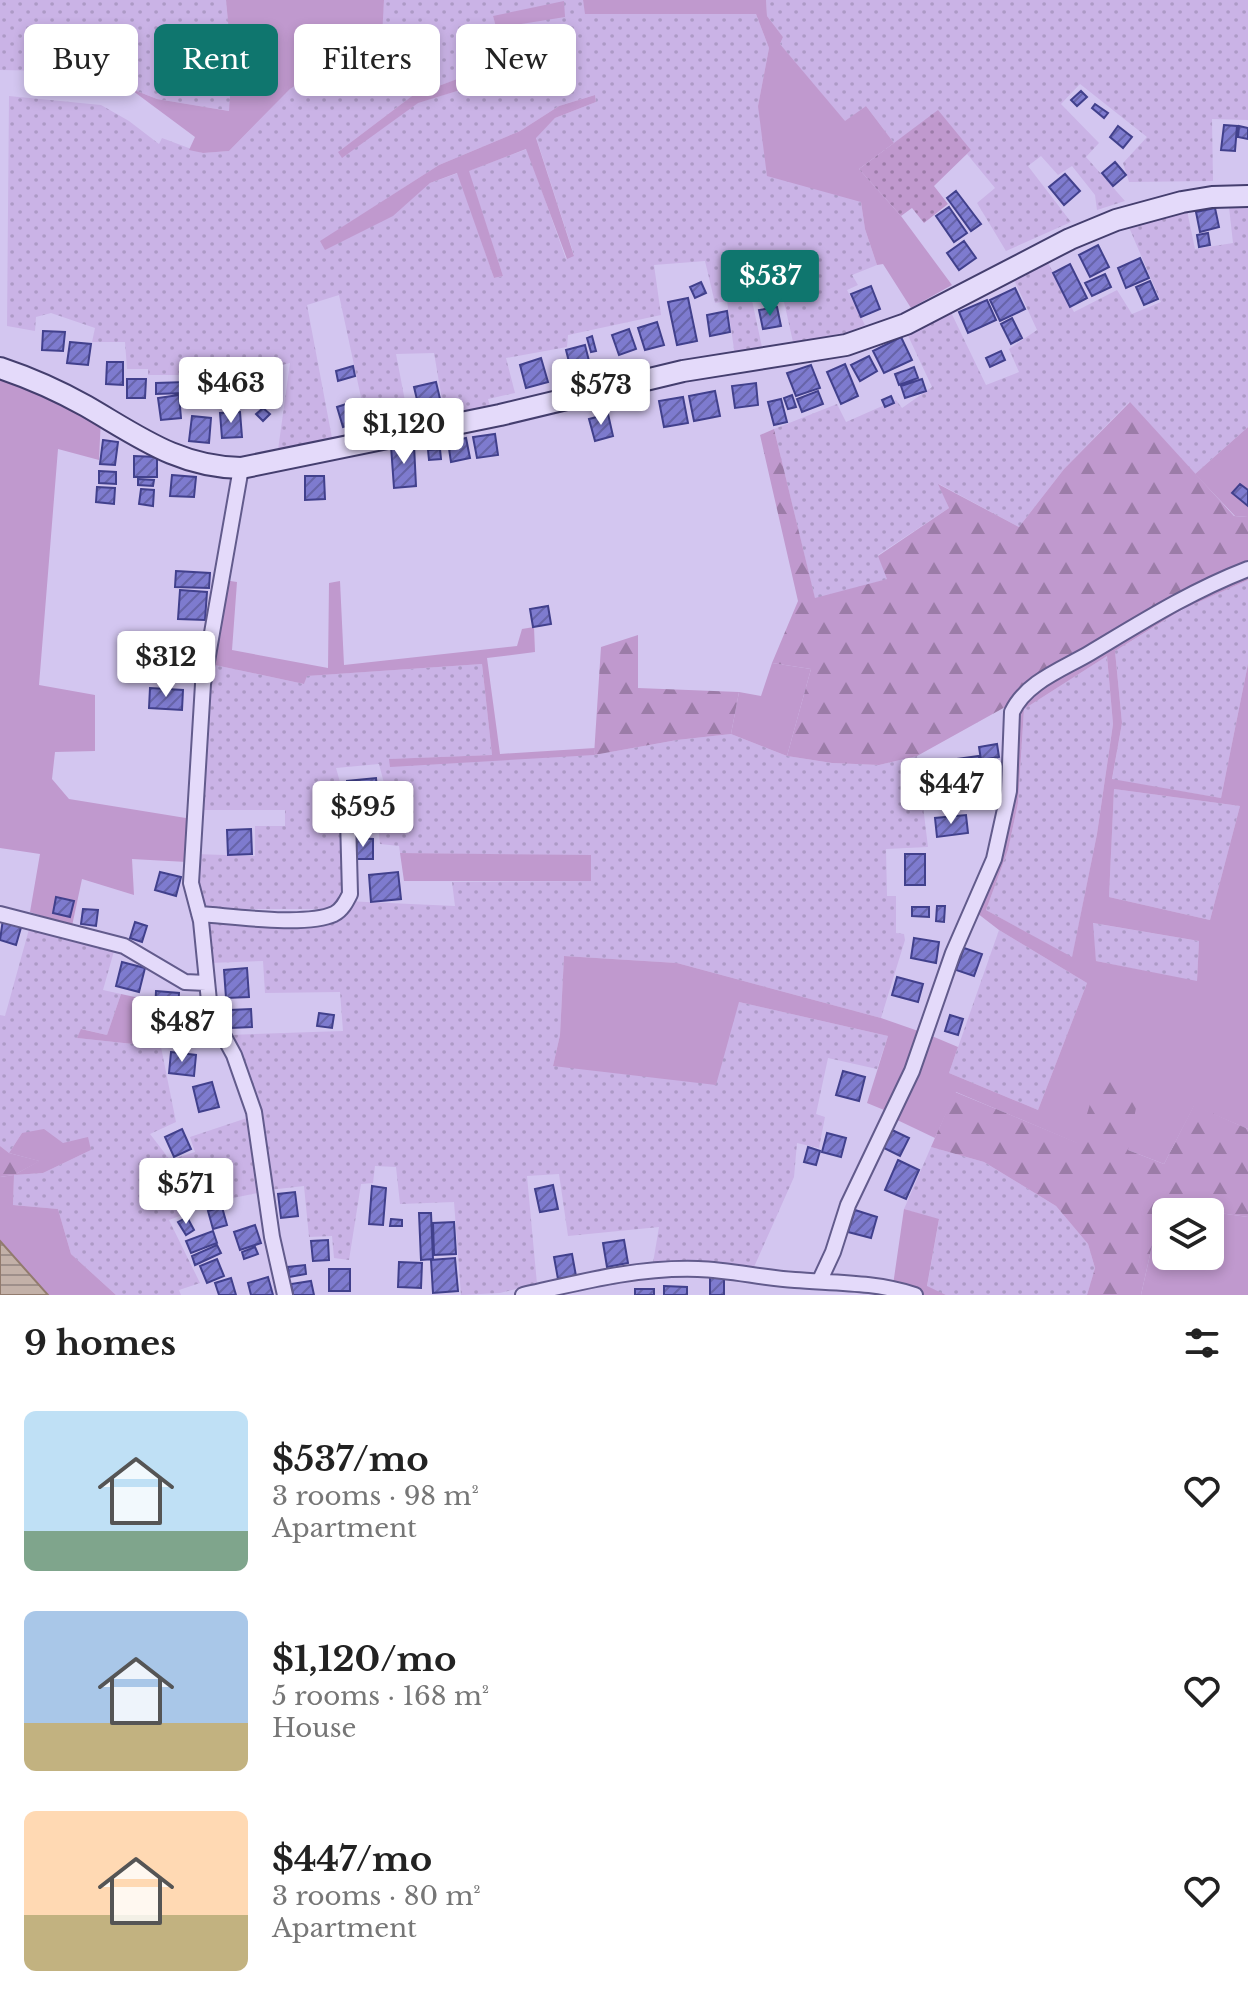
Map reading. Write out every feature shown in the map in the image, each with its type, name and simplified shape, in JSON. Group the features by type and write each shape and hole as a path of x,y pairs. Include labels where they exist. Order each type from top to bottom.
{"street":[{"path":"0,368 42,384 171,455 211,466 241,468 500,415 683,371 846,345 906,324 1058,246 1116,220 1182,202 1248,196"},
{"path":"241,468 203,684 190,869 199,914 210,1011 234,1055 254,1112 272,1237 285,1295"},
{"path":"820,1280 848,1205 912,1071 953,953 994,859 1009,791 1012,712 1017,702 1044,679 1172,603 1248,569"},
{"path":"199,914 300,920 336,913 350,894 348,818"},
{"path":"0,914 124,946 185,982 206,983"},
{"path":"523,1295 653,1270 726,1270 775,1278 888,1288 915,1295"}],"shaded area":[{"path":"0,0 226,0 228,24 154,24 154,96 231,96 230,111 157,99 138,91 138,24 24,24 24,70 0,70"},
{"path":"384,0 583,0 586,14 756,14 769,48 758,106 861,202 865,229 877,265 852,275 858,285 847,290 865,325 846,333 793,342 778,275 747,277 763,352 735,356 727,301 715,303 705,261 654,265 661,315 568,335 567,347 506,358 515,393 488,399 491,409 445,417 434,353 396,354 409,422 368,430 339,295 307,305 332,438 278,450 290,363 282,365 278,392 217,391 214,375 148,375 148,369 127,369 125,342 92,342 95,328 51,313 36,317 35,331 7,326 9,96 101,105 159,144 162,138 202,153 229,151 294,86 294,96 412,96 338,152 417,103 456,91 456,96 576,96 576,24 519,24 528,22 493,16 495,24 456,24 456,80 440,86 440,24 382,24","holes":["595,95 596,102 555,118 536,137 574,255 566,259 527,149 468,171 503,276 494,278 458,173 430,183 321,241 439,165 520,131 559,106"]},
{"path":"766,0 1248,0 1248,120 1212,119 1213,181 1129,182 1123,163 1147,137 1080,84 1061,104 1099,143 1086,157 1125,201 1097,210 1095,195 1072,166 1058,175 1041,156 1028,166 1071,222 1006,251 977,203 995,188 967,154 971,150 938,111 894,143 866,106 845,122 780,44 783,37 767,16"},
{"path":"1228,198 1248,198 1248,427 1195,474 1129,402 1064,469 1019,527 939,484 949,508 878,555 888,579 815,599 774,429 837,404 846,422 896,400 902,408 932,387 904,327 947,304 986,385 1019,372 1009,349 1037,330 1011,273 1045,257 1074,312 1117,290 1132,314 1161,302 1125,218 1185,201 1195,249 1233,243"},
{"path":"1248,580 1248,664 1221,798 1112,780 1122,723 1115,651 1187,607"},
{"path":"1107,656 1113,724 1097,834 1072,958 986,910 1008,850 1018,803 1024,709"},
{"path":"210,664 304,684 306,676 482,664 492,755 390,759 594,755 731,734 787,756 832,763 879,765 917,756 928,847 886,849 887,896 896,896 896,933 904,934 905,940 881,1018 677,963 564,956 560,1035 553,1066 739,1002 888,1036 877,1069 828,1058 816,1114 825,1117 819,1148 797,1143 794,1177 754,1267 697,1262 653,1263 659,1227 568,1236 559,1174 527,1176 537,1284 500,1293 461,1295 454,1202 400,1204 396,1167 375,1166 373,1183 361,1184 349,1260 334,1258 332,1236 309,1237 304,1186 269,1190 256,1097 229,1035 343,1031 340,992 265,993 263,961 209,963 204,920 309,920 345,901 455,906 452,882 591,881 591,856 400,853 399,846 380,844 377,815 392,814 379,764 336,768 347,807 347,879 336,901 328,908 315,909 202,909 196,885 194,854 255,856 255,826 285,826 285,810 199,810"},
{"path":"1114,789 1240,806 1210,920 1109,897"},
{"path":"31,922 116,944 103,990 121,994 107,1035 82,1029 77,1038 161,1047 176,1122 150,1134 170,1160 195,1152 190,1137 250,1117 262,1192 219,1201 169,1220 200,1283 179,1290 181,1295 116,1295 71,1254 58,1209 13,1205 14,1175 43,1173 91,1150 22,1133 9,1153 0,1146 0,1015 5,1016"},
{"path":"1092,923 1199,941 1197,982 1096,961"},
{"path":"999,930 1087,983 1038,1110 949,1073"},
{"path":"931,1147 984,1162 1056,1206 1088,1244 1095,1268 1087,1295 946,1295 927,1287 939,1220 904,1209"},
{"path":"0,1241 48,1295 0,1295"}],"green space":[{"path":"226,0 384,0 383,24 294,24 294,86 229,151 203,153 189,150 195,137 138,95 138,92 157,99 229,111 230,96 278,96 278,24 228,24"},
{"path":"583,0 766,0 767,16 783,37 780,44 845,121 866,106 894,143 859,169 901,216 952,285 911,308 883,264 877,265 865,229 861,202 767,176 758,106 769,48 756,14 585,14"},
{"path":"564,1 565,17 521,24 495,24 493,16"},
{"path":"456,79 456,91 418,103 342,158 338,152 412,96 440,96 440,85"},
{"path":"595,95 596,102 555,118 536,138 574,256 567,259 526,149 469,171 503,276 494,278 457,173 430,183 393,216 325,250 320,241 439,165 520,131 559,106"},
{"path":"938,110 971,150 934,186 948,204 924,223 912,208 901,216 859,169"},
{"path":"0,371 101,417 99,460 58,449 39,685 95,695 95,751 55,752 52,779 69,799 192,819 187,862 132,859 134,895 82,879 72,926 30,912 40,854 0,848"},
{"path":"1130,402 1234,516 1248,517 1248,571 1180,597 1016,701 917,756 879,765 832,763 787,756 811,669 772,663 798,601 760,435 774,429 815,598 887,579 878,556 949,508 938,484 1019,527 1064,469"},
{"path":"1248,427 1248,517 1235,516 1195,474"},
{"path":"1248,568 1248,580 1183,609 1115,651 1122,723 1112,779 1221,798 1248,664 1248,1129 1194,1106 1164,1164 1128,1150 1079,1144 956,1092 935,1138 893,1118 927,1034 958,1047 949,1073 1038,1110 1087,983 999,930 973,910 996,854 1016,701","holes":["1107,656 1113,724 1097,834 1072,957 986,910 1008,850 1018,803 1024,709","1114,789 1240,806 1210,920 1109,897","1093,923 1199,941 1197,981 1096,961"]},
{"path":"224,580 237,582 232,650 328,668 329,583 340,581 344,665 517,646 522,629 534,627 535,652 487,658 500,754 595,748 594,755 390,767 389,759 492,755 482,664 307,676 304,684 210,664"},
{"path":"638,635 638,688 739,692 731,734 594,755 601,647"},
{"path":"772,663 811,669 787,756 731,734 739,692 761,696"},
{"path":"400,853 591,855 591,881 404,881"},
{"path":"564,956 677,963 881,1018 924,1033 889,1112 867,1103 888,1036 739,1002 716,1085 553,1066 560,1035"},
{"path":"121,994 144,999 135,1036 158,1040 161,1047 77,1038 81,1029 107,1035"},
{"path":"1099,1075 1139,1092 1128,1150 1164,1164 1194,1105 1248,1129 1248,1217 1224,1214 1224,1198 1152,1198 1152,1246 1141,1295 1087,1295 1095,1268 1088,1244 1056,1206 984,1162 931,1147 955,1092 1078,1143"},
{"path":"44,1129 63,1143 88,1137 91,1150 43,1173 14,1175 39,1161 9,1153 22,1133"},
{"path":"0,1146 9,1153 40,1161 14,1175 0,1177"},
{"path":"14,1175 13,1205 58,1209 71,1254 116,1295 48,1295 0,1241 0,1177"},
{"path":"904,1209 939,1219 927,1286 946,1295 924,1295 905,1286 893,1285"},
{"path":"1224,1214 1248,1217 1248,1295 1141,1295 1152,1246 1152,1270 1224,1270"}],"building":[{"path":"1081,91 1087,97 1077,106 1071,100"},
{"path":"1095,104 1108,113 1104,118 1092,108"},
{"path":"1224,125 1237,126 1235,151 1221,150"},
{"path":"1118,126 1132,137 1123,148 1110,137"},
{"path":"1239,126 1248,128 1248,139 1238,137"},
{"path":"1115,162 1126,175 1113,186 1102,173"},
{"path":"1065,174 1080,191 1064,205 1049,187"},
{"path":"956,191 981,224 971,231 947,198"},
{"path":"949,207 967,233 954,242 936,216"},
{"path":"1215,208 1219,227 1200,232 1196,212"},
{"path":"1208,233 1210,245 1199,247 1197,235"},
{"path":"964,241 976,258 959,270 947,253"},
{"path":"1098,245 1109,267 1090,277 1079,255"},
{"path":"1140,258 1149,278 1126,288 1118,268"},
{"path":"1070,264 1087,298 1070,307 1053,273"},
{"path":"1105,274 1111,287 1092,296 1085,283"},
{"path":"1150,281 1158,299 1144,305 1136,287"},
{"path":"701,282 706,293 695,298 690,287"},
{"path":"871,286 880,309 861,317 851,294"},
{"path":"1015,288 1025,309 1000,321 990,300"},
{"path":"688,298 697,341 677,345 668,302"},
{"path":"987,300 996,320 968,333 959,312"},
{"path":"777,307 781,326 763,329 759,310"},
{"path":"727,311 730,332 710,336 707,315"},
{"path":"1012,318 1022,338 1011,344 1001,324"},
{"path":"657,322 664,345 645,350 638,328"},
{"path":"629,329 636,349 619,355 612,335"},
{"path":"43,331 65,332 63,351 42,350"},
{"path":"592,336 596,351 591,352 587,338"},
{"path":"901,337 912,360 884,373 873,351"},
{"path":"70,342 91,344 88,365 67,363"},
{"path":"585,345 590,365 571,370 566,350"},
{"path":"1001,351 1005,360 990,367 986,358"},
{"path":"869,356 877,371 860,381 851,365"},
{"path":"541,358 548,382 526,388 520,365"},
{"path":"107,362 123,362 123,385 106,384"},
{"path":"845,364 858,396 841,404 827,372"},
{"path":"811,365 820,388 796,396 787,373"},
{"path":"353,366 355,376 338,381 336,371"},
{"path":"914,367 918,378 899,385 895,374"},
{"path":"127,379 146,379 145,398 127,398"},
{"path":"922,379 926,391 905,398 901,386"},
{"path":"186,382 186,393 156,394 156,383"},
{"path":"436,382 441,403 419,408 414,387"},
{"path":"756,383 758,405 735,408 732,386"},
{"path":"715,391 720,416 694,421 689,396"},
{"path":"818,391 823,404 802,412 797,399"},
{"path":"179,395 181,418 161,420 158,398"},
{"path":"250,395 251,407 233,408 232,396"},
{"path":"792,395 796,407 788,409 784,398"},
{"path":"891,396 894,403 885,407 882,400"},
{"path":"683,397 688,423 664,427 659,401"},
{"path":"781,399 787,422 774,425 768,402"},
{"path":"359,400 365,421 343,427 337,407"},
{"path":"263,408 270,414 263,421 256,414"},
{"path":"240,412 242,437 222,438 220,413"},
{"path":"608,414 613,436 595,441 589,419"},
{"path":"192,416 211,418 209,443 189,441"},
{"path":"495,434 498,455 477,458 473,437"},
{"path":"466,438 470,458 451,462 448,442"},
{"path":"103,440 118,442 115,465 100,464"},
{"path":"414,445 416,486 394,488 391,446"},
{"path":"440,449 441,459 429,460 428,450"},
{"path":"134,456 157,457 157,477 134,477"},
{"path":"99,471 116,472 116,484 99,483"},
{"path":"172,475 196,477 194,497 170,496"},
{"path":"305,476 324,476 325,499 305,500"},
{"path":"138,479 154,480 153,486 138,485"},
{"path":"1240,484 1248,490 1248,506 1232,493"},
{"path":"97,487 115,488 114,504 96,502"},
{"path":"141,489 154,490 153,506 139,504"},
{"path":"176,571 210,573 209,588 175,587"},
{"path":"180,590 207,592 205,620 178,619"},
{"path":"548,606 551,624 533,627 530,609"},
{"path":"150,688 183,690 182,710 149,708"},
{"path":"997,744 999,757 981,760 979,747"},
{"path":"979,756 981,778 958,780 956,759"},
{"path":"376,778 378,799 349,802 347,781"},
{"path":"966,815 968,833 937,837 935,818"},
{"path":"251,829 252,854 228,855 227,830"},
{"path":"354,838 373,839 373,859 354,859"},
{"path":"905,854 925,854 925,885 905,885"},
{"path":"160,872 181,877 176,896 155,890"},
{"path":"398,872 401,899 371,902 369,875"},
{"path":"56,897 74,901 70,917 53,913"},
{"path":"937,906 945,906 944,922 936,921"},
{"path":"912,907 929,907 929,917 912,916"},
{"path":"83,909 98,910 96,926 81,924"},
{"path":"3,919 22,924 16,945 0,940"},
{"path":"135,922 147,926 142,942 130,938"},
{"path":"914,938 939,942 936,963 911,958"},
{"path":"964,948 982,954 974,976 956,970"},
{"path":"122,962 145,968 139,992 116,986"},
{"path":"247,968 249,997 226,998 224,970"},
{"path":"897,977 923,984 918,1002 892,995"},
{"path":"156,991 179,993 178,1012 155,1011"},
{"path":"251,1009 252,1027 231,1028 230,1010"},
{"path":"319,1013 334,1015 332,1028 317,1026"},
{"path":"950,1015 963,1019 958,1035 945,1031"},
{"path":"171,1052 196,1055 194,1076 169,1073"},
{"path":"843,1071 865,1077 859,1101 836,1095"},
{"path":"212,1082 219,1107 199,1112 193,1087"},
{"path":"182,1129 191,1149 174,1157 165,1137"},
{"path":"890,1129 909,1138 900,1156 882,1147"},
{"path":"827,1133 846,1138 841,1157 822,1152"},
{"path":"808,1147 820,1151 816,1165 804,1162"},
{"path":"898,1160 919,1170 906,1199 885,1190"},
{"path":"553,1185 558,1209 540,1212 535,1189"},
{"path":"372,1186 386,1188 383,1225 369,1224"},
{"path":"295,1192 298,1216 281,1218 278,1194"},
{"path":"222,1207 227,1225 213,1229 208,1211"},
{"path":"855,1210 877,1217 871,1238 848,1232"},
{"path":"419,1213 431,1213 433,1259 421,1260"},
{"path":"187,1217 194,1230 186,1235 178,1222"},
{"path":"391,1219 402,1220 402,1226 390,1226"},
{"path":"454,1222 456,1254 434,1255 433,1223"},
{"path":"255,1225 261,1243 240,1250 234,1232"},
{"path":"213,1231 217,1243 191,1253 186,1241"},
{"path":"328,1240 329,1260 313,1261 311,1241"},
{"path":"624,1240 628,1263 607,1267 603,1243"},
{"path":"217,1245 221,1253 195,1265 192,1256"},
{"path":"255,1247 258,1254 244,1259 242,1252"},
{"path":"572,1254 576,1276 558,1279 554,1257"},
{"path":"455,1258 458,1291 433,1293 431,1260"},
{"path":"217,1259 224,1276 207,1283 200,1266"},
{"path":"399,1262 422,1263 421,1288 398,1287"},
{"path":"305,1265 306,1274 289,1277 288,1267"},
{"path":"329,1269 350,1269 350,1291 329,1291"},
{"path":"710,1276 724,1277 724,1295 710,1295"},
{"path":"268,1277 273,1295 251,1295 248,1283"},
{"path":"231,1278 236,1295 219,1295 215,1283"},
{"path":"311,1281 314,1295 293,1295 291,1284"},
{"path":"664,1286 687,1287 687,1295 664,1295"},
{"path":"635,1289 654,1289 654,1295 635,1295"}]}
